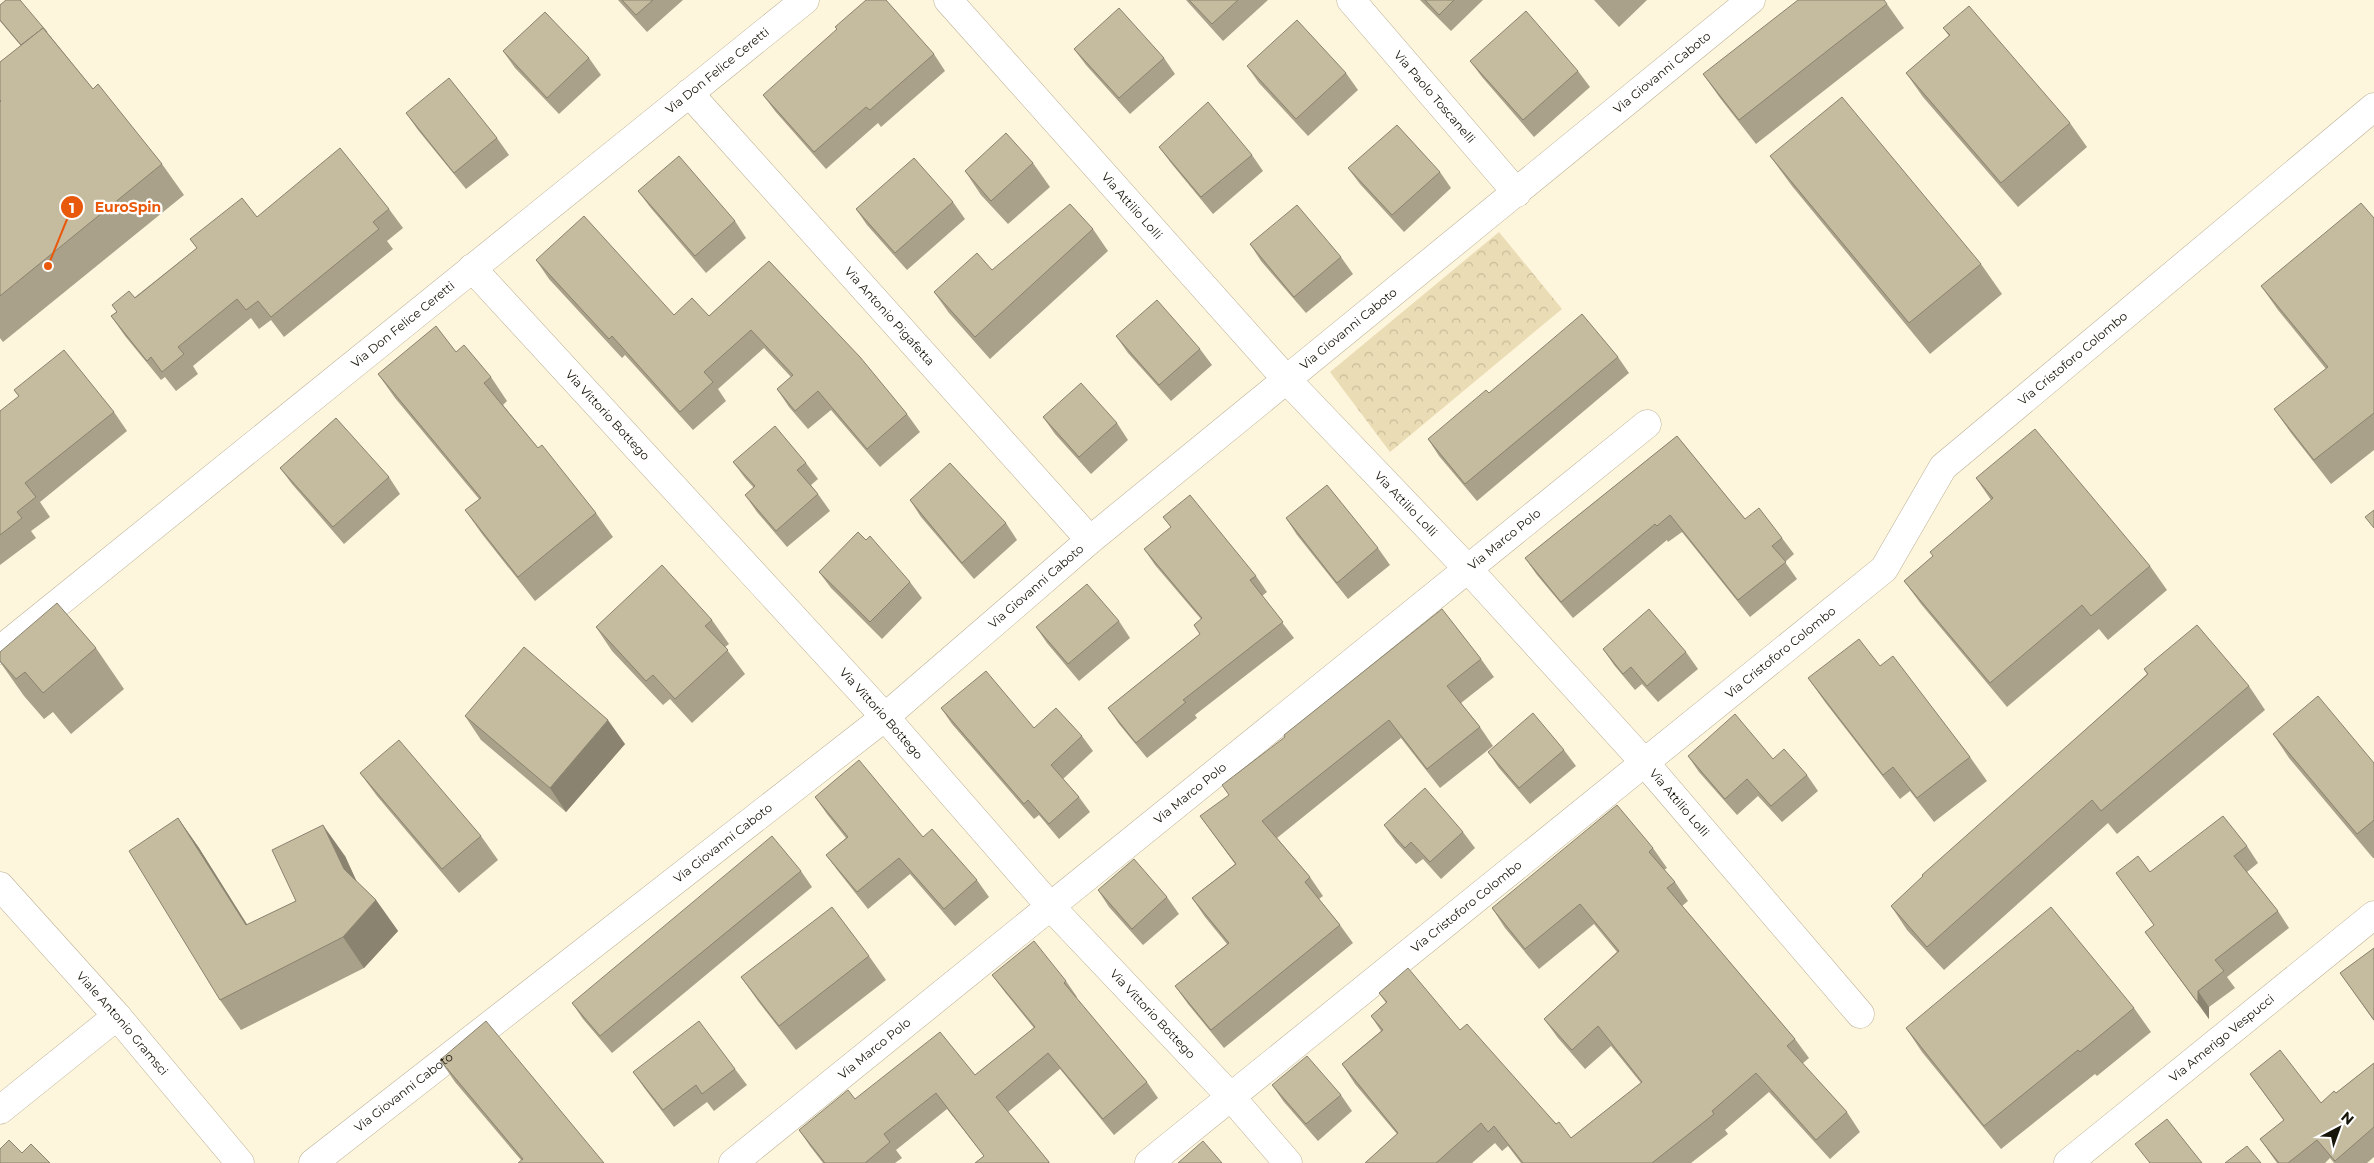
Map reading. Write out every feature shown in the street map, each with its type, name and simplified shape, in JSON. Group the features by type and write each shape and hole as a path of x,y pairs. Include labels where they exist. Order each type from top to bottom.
{"street":[{"name":"Via Don Felice Ceretti","path":"0,650 804,0"},
{"name":"Via Attilio Lolli","path":"948,0 1287,380 1468,569 1646,763 1860,1014"},
{"name":"Via Paolo Toscanelli","path":"1351,0 1517,193"},
{"name":"Via Giovanni Caboto","path":"314,1163 885,717 1090,540 1751,0"},
{"name":"Via Antonio Pigafetta","path":"689,93 1090,540"},
{"name":"Via Cristoforo Colombo","path":"1149,1163 1232,1098 1884,569 1943,466 2374,107"},
{"name":"Via Vittorio Bottego","path":"472,268 885,717 1050,906 1232,1098 1288,1163"},
{"name":"Via Marco Polo","path":"733,1163 1647,424"},
{"name":"Viale Antonio Gramsci","path":"0,886 117,1016 240,1163"},
{"name":"Via Amerigo Vespucci","path":"2068,1163 2374,915"},
{"path":"0,1110 117,1016"}],"green space":[{"path":"1499,232 1562,309 1390,452 1330,372"}],"building":[{"path":"6,0 20,0 47,32 43,28 21,45 0,20 0,5"},
{"path":"622,0 653,0 636,15"},
{"path":"866,0 886,0 934,54 870,110 866,107 814,152 763,95 837,29 835,27"},
{"path":"1189,0 1238,0 1212,24"},
{"path":"1425,0 1454,0 1439,15"},
{"path":"1798,0 1884,0 1887,4 1739,120 1703,74"},
{"path":"1969,6 2070,123 2001,183 1906,73 1950,35 1943,28"},
{"path":"1119,8 1164,58 1119,98 1074,49"},
{"path":"1526,11 1578,71 1523,120 1470,61"},
{"path":"545,12 589,58 547,98 503,51"},
{"path":"1297,20 1346,73 1296,119 1247,66"},
{"path":"43,28 93,89 98,84 162,164 0,296 0,62"},
{"path":"449,78 497,138 454,173 406,113"},
{"path":"1842,97 1981,264 1909,323 1770,156"},
{"path":"1208,102 1252,155 1201,197 1159,147"},
{"path":"1397,125 1440,172 1392,215 1348,168"},
{"path":"1006,133 1033,163 991,201 965,171"},
{"path":"340,148 389,209 373,222 379,229 271,317 258,301 246,310 237,299 178,347 184,354 162,372 151,357 147,361 111,316 117,312 112,305 129,291 135,298 197,248 190,239 242,198 257,217"},
{"path":"679,156 735,221 695,256 638,191"},
{"path":"914,158 953,202 895,253 856,209"},
{"path":"2361,203 2374,218 2374,413 2314,460 2274,409 2328,367 2261,286"},
{"path":"1070,204 1093,229 975,337 934,292 977,253 992,270"},
{"path":"1297,205 1341,257 1294,297 1250,244"},
{"path":"584,216 674,315 692,298 709,316 769,261 860,357 907,414 867,449 818,391 795,411 777,389 793,375 751,330 704,372 713,382 680,412 612,336 609,339 536,260"},
{"path":"1157,300 1200,349 1159,385 1116,336"},
{"path":"1582,314 1618,357 1465,484 1428,439 1486,390 1489,393"},
{"path":"436,326 456,352 464,345 491,377 484,383 538,448 542,445 596,513 518,577 465,510 481,498 378,374"},
{"path":"64,350 114,412 25,483 36,497 17,512 22,518 0,535 0,411 19,396 14,390"},
{"path":"1081,383 1117,423 1079,457 1043,417"},
{"path":"336,418 389,477 333,527 280,468"},
{"path":"775,426 806,463 797,470 818,494 776,531 745,495 755,486 733,462"},
{"path":"2035,429 2150,566 2091,616 2082,605 1990,683 1904,581 1933,556 1930,552 1993,498 1976,478"},
{"path":"1677,436 1745,519 1759,508 1782,538 1772,546 1786,562 1738,600 1670,515 1657,526 1655,524 1561,602 1525,558"},
{"path":"950,463 1006,523 962,563 910,500"},
{"path":"1327,485 1378,548 1337,583 1286,518"},
{"path":"1190,495 1256,576 1250,580 1283,622 1183,700 1186,702 1136,743 1108,708 1200,634 1194,625 1202,618 1144,549 1171,527 1163,517"},
{"path":"2374,510 2374,528 2365,517"},
{"path":"858,532 866,540 870,536 910,582 870,622 819,572"},
{"path":"662,565 712,620 705,626 728,650 675,699 653,675 646,681 596,627"},
{"path":"1087,584 1119,621 1068,664 1036,627"},
{"path":"57,603 96,648 43,693 25,672 16,679 0,661 0,652"},
{"path":"1442,609 1481,659 1447,686 1480,727 1427,769 1389,720 1262,821 1310,877 1305,882 1340,925 1211,1030 1175,986 1229,943 1192,898 1236,864 1200,816 1229,795 1222,785 1285,737 1284,735"},
{"path":"1649,609 1686,652 1647,686 1631,667 1623,674 1603,649"},
{"path":"2197,625 2249,686 2101,811 2092,800 1927,947 1891,906 1922,875 2148,674 2144,669"},
{"path":"1859,639 1880,666 1893,656 1970,757 1917,798 1893,767 1883,775 1808,678"},
{"path":"524,647 608,720 550,788 465,716"},
{"path":"986,671 1034,728 1056,708 1082,736 1051,765 1079,797 1049,824 1028,800 1024,804 941,708"},
{"path":"2318,696 2374,763 2374,820 2357,834 2273,734"},
{"path":"1533,713 1564,750 1519,788 1488,752"},
{"path":"1735,714 1773,759 1784,749 1807,775 1771,806 1747,779 1725,799 1688,756"},
{"path":"399,740 481,836 442,869 360,773"},
{"path":"859,760 923,837 932,829 977,880 944,909 899,858 857,892 826,855 848,837 815,797"},
{"path":"1425,788 1463,832 1430,862 1411,842 1405,848 1384,825"},
{"path":"1617,805 1653,848 1649,852 1675,882 1667,888 1795,1039 1787,1046 1847,1112 1816,1140 1756,1073 1712,1111 1714,1114 1652,1163 1523,1163 1494,1126 1488,1132 1481,1123 1436,1163 1365,1163 1398,1133 1342,1064 1383,1030 1371,1016 1387,1002 1379,993 1408,968 1460,1030 1467,1024 1556,1124 1559,1122 1571,1138 1642,1082 1598,1026 1572,1050 1544,1019 1619,951 1580,904 1525,949 1492,908"},
{"path":"2223,816 2247,846 2234,856 2278,911 2215,960 2224,971 2198,991 2198,1003 2145,932 2154,925 2116,873 2138,856 2150,872"},
{"path":"178,818 246,925 296,901 272,850 323,825 344,869 376,900 343,937 220,1000 129,851"},
{"path":"772,836 801,871 600,1036 572,1003"},
{"path":"1134,859 1167,897 1132,929 1098,890"},
{"path":"832,907 869,956 779,1026 741,977"},
{"path":"2051,907 2134,1008 2080,1052 2078,1050 1984,1126 1906,1028"},
{"path":"1034,941 1066,981 1064,983 1147,1082 1103,1119 1048,1053 996,1097 1048,1163 975,1163 984,1156 936,1093 884,1134 890,1142 865,1163 825,1163 799,1130 848,1090 855,1099 940,1032 975,1075 1035,1027 992,975"},
{"path":"2374,948 2374,1020 2340,973"},
{"path":"486,1021 604,1163 518,1163 523,1159 440,1060"},
{"path":"699,1021 735,1069 702,1094 696,1085 663,1110 633,1072"},
{"path":"2280,1050 2321,1103 2334,1091 2336,1093 2374,1063 2374,1127 2335,1161 2317,1140 2288,1163 2279,1163 2260,1139 2284,1120 2250,1074"},
{"path":"1307,1056 1341,1095 1306,1124 1272,1085"},
{"path":"2167,1119 2202,1163 2150,1163 2135,1144"},
{"path":"9,1140 22,1153 31,1144 50,1163 0,1163 0,1149"},
{"path":"1203,1141 1222,1163 1178,1163"},
{"path":"2247,1146 2261,1163 2225,1163"}],"place":[{"name":"EuroSpin","path":"48,266"}]}
